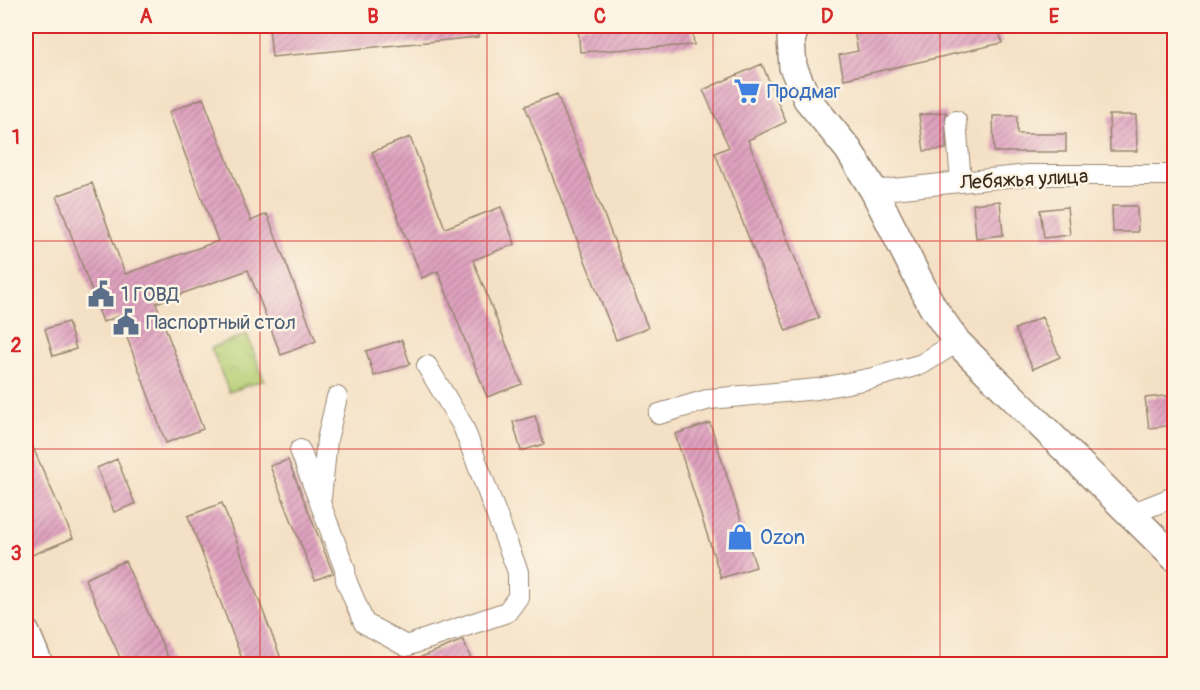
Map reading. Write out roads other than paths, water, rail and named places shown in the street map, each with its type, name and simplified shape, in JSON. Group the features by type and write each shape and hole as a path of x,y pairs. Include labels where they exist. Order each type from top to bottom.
{"street":[{"path":"796,26 791,40 793,67 807,99 848,149 874,190 932,306 957,342 1174,557"},
{"path":"956,121 961,182"},
{"name":"Лебяжья улица","path":"874,190 1028,175 1174,175"},
{"path":"659,414 710,399 817,389 873,378 922,364 957,342"},
{"path":"300,450 345,569 346,580 364,623 406,646 507,612 518,597 518,572 463,426 427,366"},
{"path":"320,504 327,440 337,397"},
{"path":"1131,514 1174,497"},
{"path":"26,633 39,664"}],"place":[{"name":"Продмаг","path":"747,91"},
{"name":"1 ГОВД","path":"101,294"},
{"name":"Паспортный стол","path":"126,322"},
{"name":"Ozon","path":"740,537"}]}
